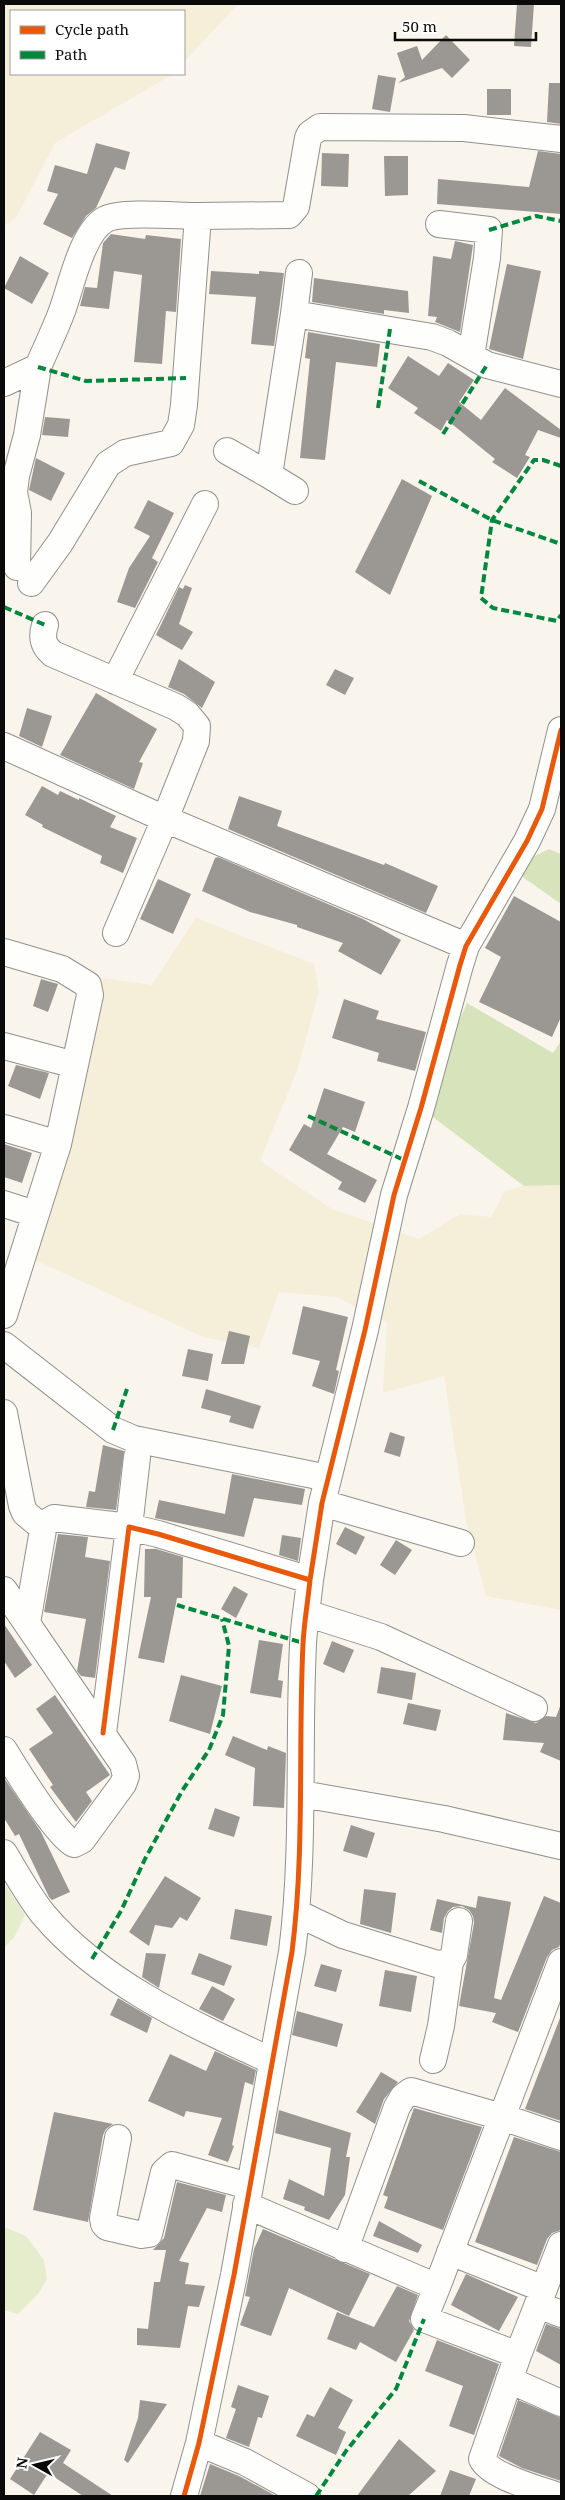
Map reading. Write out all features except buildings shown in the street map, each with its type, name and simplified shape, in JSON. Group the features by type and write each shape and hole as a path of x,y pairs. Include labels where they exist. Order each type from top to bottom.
{"street":[{"path":"198,216 181,425 171,443 125,453 108,464 60,543 24,575 14,492 16,476 27,435 38,367 62,311 86,243 95,228 106,219 120,216 289,215 296,207 308,138 310,134 320,127 464,128 561,139"},
{"path":"439,224 488,230 488,258 471,356"},
{"path":"269,475 294,314 298,273"},
{"path":"294,314 432,337 448,342 487,365 561,384"},
{"path":"4,383 38,367"},
{"path":"227,451 295,491"},
{"path":"115,681 205,504"},
{"path":"45,625 42,636 46,648 62,659 176,707 186,714 197,726 196,741 166,819 116,933"},
{"path":"184,2496 199,2443 234,2275 297,1913 302,1794 303,1643 310,1580 325,1490 365,1330 394,1195 466,946 527,841 542,809 561,730"},
{"path":"4,746 166,819 466,946"},
{"path":"4,952 62,969 88,985 90,995 58,1144 4,1315"},
{"path":"4,1046 74,1065"},
{"path":"4,1128 58,1144"},
{"path":"4,1204 35,1214"},
{"path":"4,1345 113,1430 134,1439 325,1490 461,1543"},
{"path":"4,1413 11,1492 26,1513 43,1528"},
{"path":"103,1733 137,1457"},
{"path":"27,1623 43,1528 47,1520 54,1518 129,1527 158,1534 310,1580"},
{"path":"4,1590 103,1733 123,1764 126,1776 123,1784 82,1840 74,1844 68,1841 52,1821 4,1750"},
{"path":"306,1613 381,1637 534,1708"},
{"path":"302,1794 444,1819 561,1846"},
{"path":"4,1853 43,1913 92,1960 163,2006 221,2037 272,2061"},
{"path":"297,1913 356,1939 437,1964 450,1962"},
{"path":"433,2060 441,2026 450,1962 454,1955 459,1921"},
{"path":"518,2355 424,2319 561,1962"},
{"path":"345,2249 403,2096 411,2091 502,2117 561,2137"},
{"path":"118,2138 103,2218 104,2224 107,2227 142,2235 149,2234 164,2172 172,2165 248,2196 345,2249 437,2287"},
{"path":"558,2496 507,2477 489,2468 482,2459 518,2355 548,2303 561,2245"},
{"path":"450,2252 548,2303"},
{"path":"509,2380 561,2403"},
{"path":"199,2443 245,2462 307,2496"}],"shaded area":[{"path":"4,4 238,4 185,61 185,10 10,10 10,75 171,75 55,143 16,218 4,226"},
{"path":"196,918 314,964 319,991 298,1068 260,1161 332,1209 419,1239 460,1214 491,1217 505,1191 524,1186 561,1185 561,1610 486,1596 466,1520 444,1376 383,1393 387,1322 336,1297 279,1292 259,1348 203,1337 22,1254 81,1062 63,1045 102,978 152,985"}],"green space":[{"path":"549,849 561,854 561,904 510,868"},
{"path":"467,1003 553,1053 561,1041 561,1185 524,1186 421,1108"},
{"path":"4,1883 25,1915 15,1936 4,1948"},
{"path":"4,2227 26,2236 44,2260 47,2279 38,2294 18,2314 4,2310"}],"marked path":[{"path":"489,230 536,216 561,221"},
{"path":"378,408 390,329"},
{"path":"443,434 487,365"},
{"path":"38,367 86,381 186,378"},
{"path":"561,466 543,460 534,460 492,520 481,598 493,608 557,621 561,615"},
{"path":"419,481 492,520 561,544"},
{"path":"4,607 45,625"},
{"path":"308,1116 404,1160"},
{"path":"113,1430 127,1389"},
{"path":"177,1605 303,1643"},
{"path":"92,1959 121,1911 145,1859 182,1791 209,1750 223,1715 229,1646 222,1619"},
{"path":"316,2496 346,2451 396,2389 424,2319"}],"cycle path":[{"path":"310,1580 322,1503 365,1330 394,1195 421,1108 460,965 466,946 527,841 542,809 561,730"},
{"path":"103,1733 129,1527 310,1580 303,1644 300,1837 292,1952 234,2275 199,2443 184,2496"}]}
